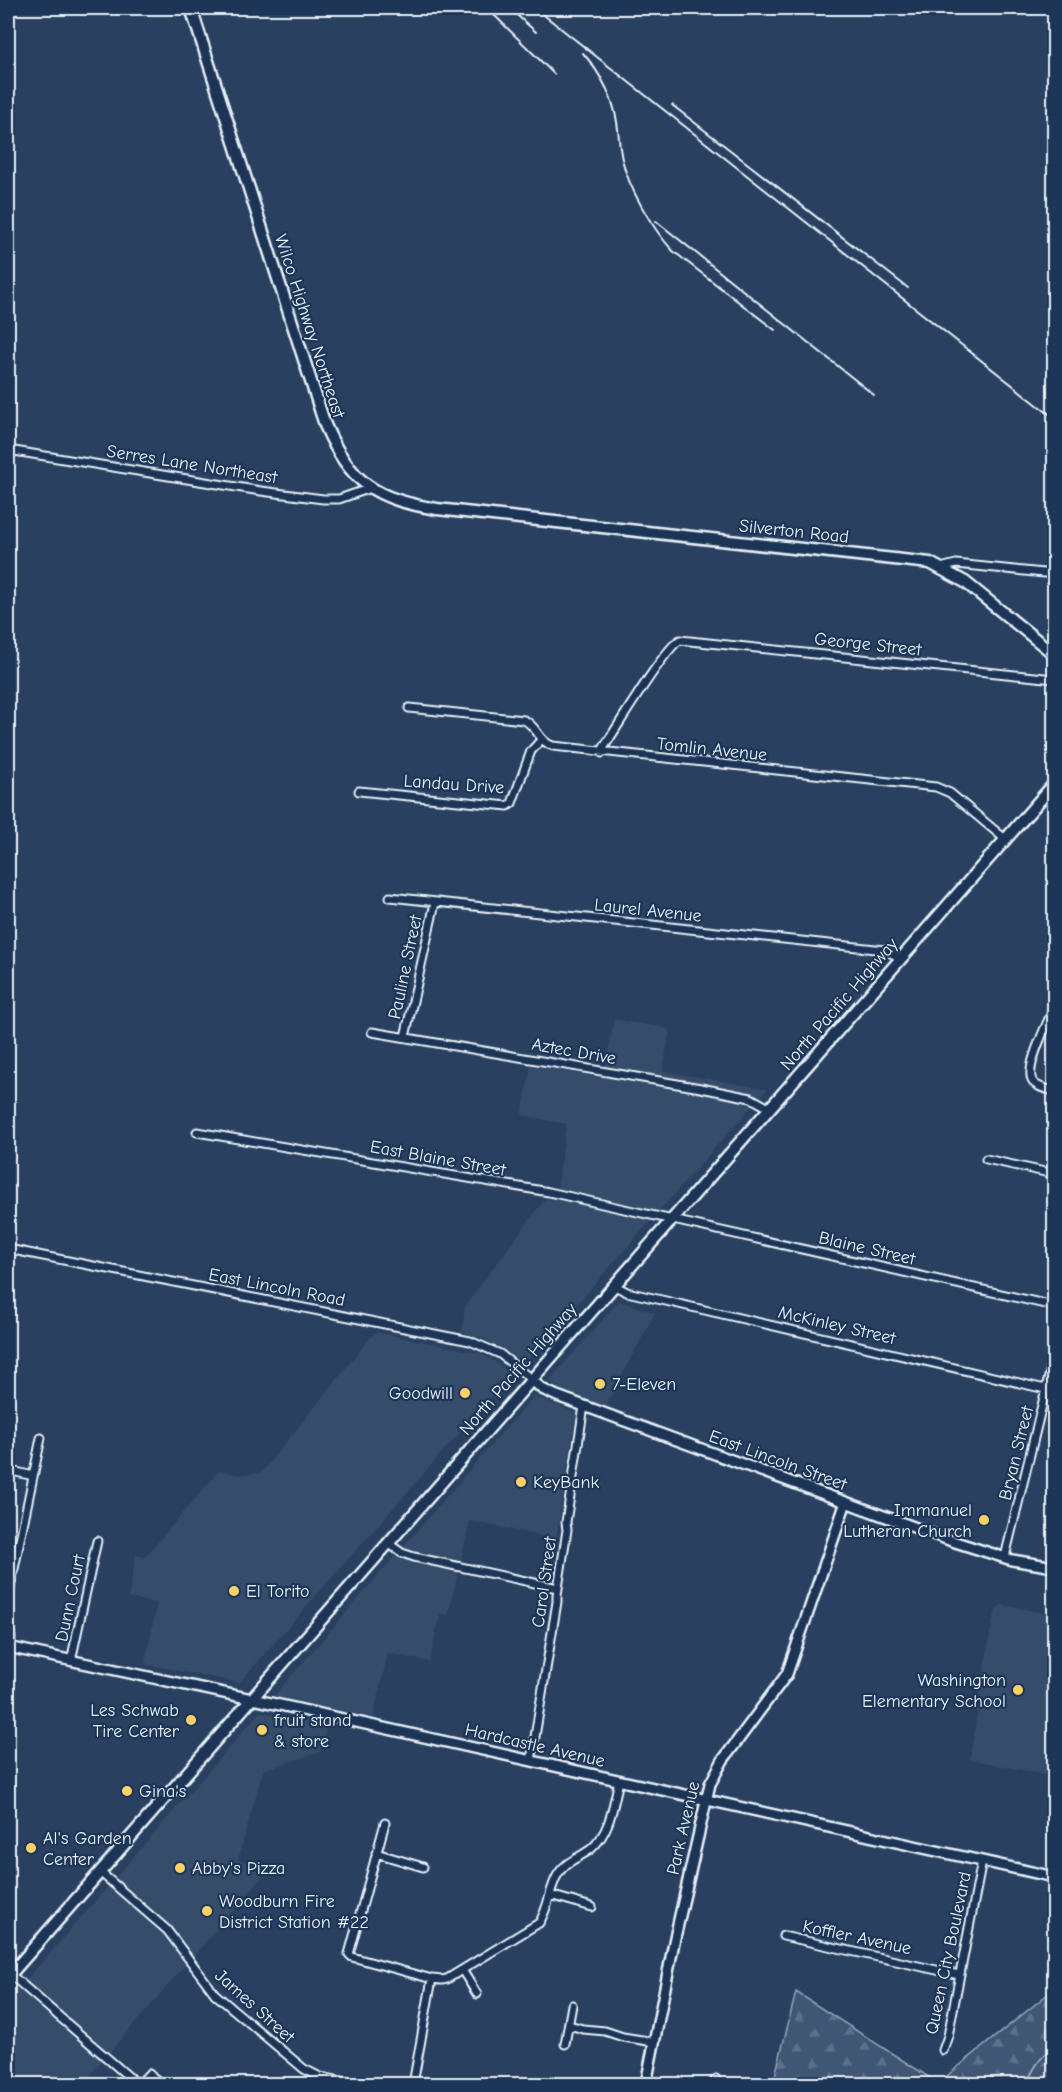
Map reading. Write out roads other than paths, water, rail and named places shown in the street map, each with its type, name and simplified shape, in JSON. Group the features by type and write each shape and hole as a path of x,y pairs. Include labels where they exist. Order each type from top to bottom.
{"main road":[{"name":"Wilco Highway Northeast","path":"191,8 325,425 346,465 356,477 371,488 408,504 529,519"},
{"name":"Silverton Road","path":"529,519 915,560 941,568"},
{"path":"941,568 974,588 1054,654"},
{"name":"North Pacific Highway","path":"9,1976 1054,784"}],"street":[{"name":"Serres Lane Northeast","path":"8,450 323,499 339,499 371,488"},
{"name":"Silverton Road","path":"941,568 956,564 1054,574"},
{"name":"George Street","path":"602,753 664,657 678,641 684,640 1054,679"},
{"name":"Tomlin Avenue","path":"409,708 520,719 532,724 542,739 553,747 936,787 950,793 1005,839"},
{"name":"Landau Drive","path":"359,791 496,806 511,805 531,752 542,739"},
{"name":"Laurel Avenue","path":"390,897 885,950 901,958"},
{"name":"Pauline Street","path":"405,1037 435,903"},
{"path":"1054,1007 1032,1061 1030,1072 1033,1082 1054,1091"},
{"name":"Aztec Drive","path":"372,1032 701,1088 751,1098 769,1108"},
{"name":"East Blaine Street","path":"197,1132 549,1192 672,1218"},
{"path":"986,1160 1054,1171"},
{"name":"Blaine Street","path":"672,1218 1054,1306"},
{"name":"East Lincoln Road","path":"8,1249 484,1345 500,1354 531,1379"},
{"name":"McKinley Street","path":"613,1285 627,1292 1051,1390"},
{"name":"Bryan Street","path":"1005,1557 1051,1390 1054,1356"},
{"name":"East Lincoln Street","path":"531,1379 546,1391 584,1406 926,1532 1033,1565 1054,1567"},
{"name":"Carol Street","path":"531,1761 557,1602 584,1406"},
{"path":"8,1598 41,1438"},
{"path":"8,1470 33,1476"},
{"name":"Park Avenue","path":"646,2085 674,1942 710,1784 718,1768 787,1674 846,1502"},
{"name":"Dunn Court","path":"71,1661 97,1541"},
{"path":"388,1543 407,1555 558,1588"},
{"path":"8,1617 10,1627 8,1650"},
{"name":"Hardcastle Avenue","path":"8,1650 251,1699 1054,1877"},
{"path":"385,1823 349,1954 352,1957 442,1980 539,1923 557,1876 566,1864 590,1850 604,1834 619,1780"},
{"path":"376,1853 423,1867"},
{"name":"Queen City Boulevard","path":"943,2050 948,2036 982,1862"},
{"name":"James Street","path":"100,1872 168,1930 208,1986 221,1999 295,2062 320,2077 357,2085"},
{"path":"550,1895 592,1907"},
{"name":"Koffler Avenue","path":"783,1936 959,1975"},
{"path":"462,1970 477,1994"},
{"path":"9,1976 138,2085 150,2074 162,2085"},
{"path":"413,2085 432,1979"},
{"path":"565,2044 572,2005"},
{"path":"569,2025 654,2042"}],"waterway":[{"path":"1028,2084 1038,2063 1054,2047"}],"railway":[{"path":"487,8 554,74"},
{"path":"509,8 536,32"},
{"path":"535,8 1054,418"},
{"path":"583,53 609,94 615,112 625,171 642,208 657,231 673,251 775,330"},
{"path":"672,105 908,288"},
{"path":"656,221 874,395"}],"place":[{"name":"7-Eleven","path":"600,1384"},
{"name":"Goodwill","path":"465,1393"},
{"name":"KeyBank","path":"521,1482"},
{"name":"Immanuel Lutheran Church","path":"984,1520"},
{"name":"El Torito","path":"234,1591"},
{"name":"Washington Elementary School","path":"1018,1690"},
{"name":"Les Schwab Tire Center","path":"191,1720"},
{"name":"fruit stand & store","path":"262,1730"},
{"name":"Gina's","path":"127,1791"},
{"name":"Al's Garden Center","path":"31,1848"},
{"name":"Abby's Pizza","path":"180,1868"},
{"name":"Woodburn Fire District Station #22","path":"207,1911"}]}
